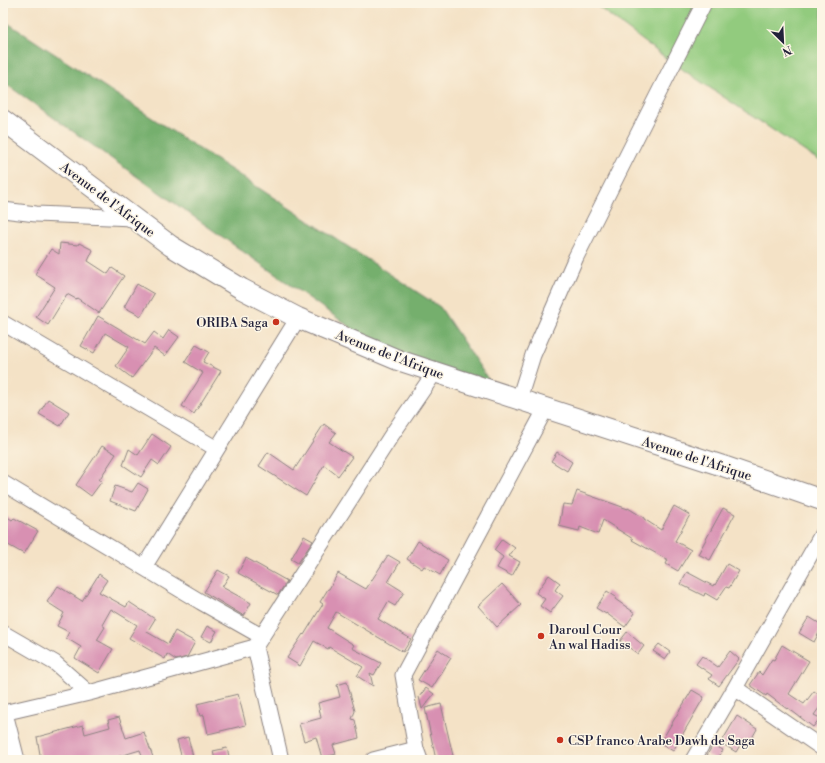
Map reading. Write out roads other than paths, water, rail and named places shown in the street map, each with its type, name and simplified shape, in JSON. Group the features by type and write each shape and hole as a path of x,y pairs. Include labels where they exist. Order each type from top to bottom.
{"main road":[{"name":"Avenue de l'Afrique","path":"3,120 171,246 242,289 298,318 378,352 435,372 822,500"}],"street":[{"path":"519,399 533,355 576,257 704,3"},
{"path":"3,210 36,214 133,218"},
{"path":"144,567 298,318"},
{"path":"3,323 217,449"},
{"path":"17,760 4,713 90,693 258,641 391,436 435,372"},
{"path":"373,760 418,754 403,675 546,408"},
{"path":"3,483 201,602 258,641 281,760"},
{"path":"693,760 822,534"},
{"path":"3,633 55,663 90,693"},
{"path":"735,688 822,748"}],"place":[{"name":"ORIBA Saga","path":"276,322"},
{"name":"Daroul Cour An wal Hadiss","path":"541,636"},
{"name":"CSP franco Arabe Dawh de Saga","path":"560,740"}]}
